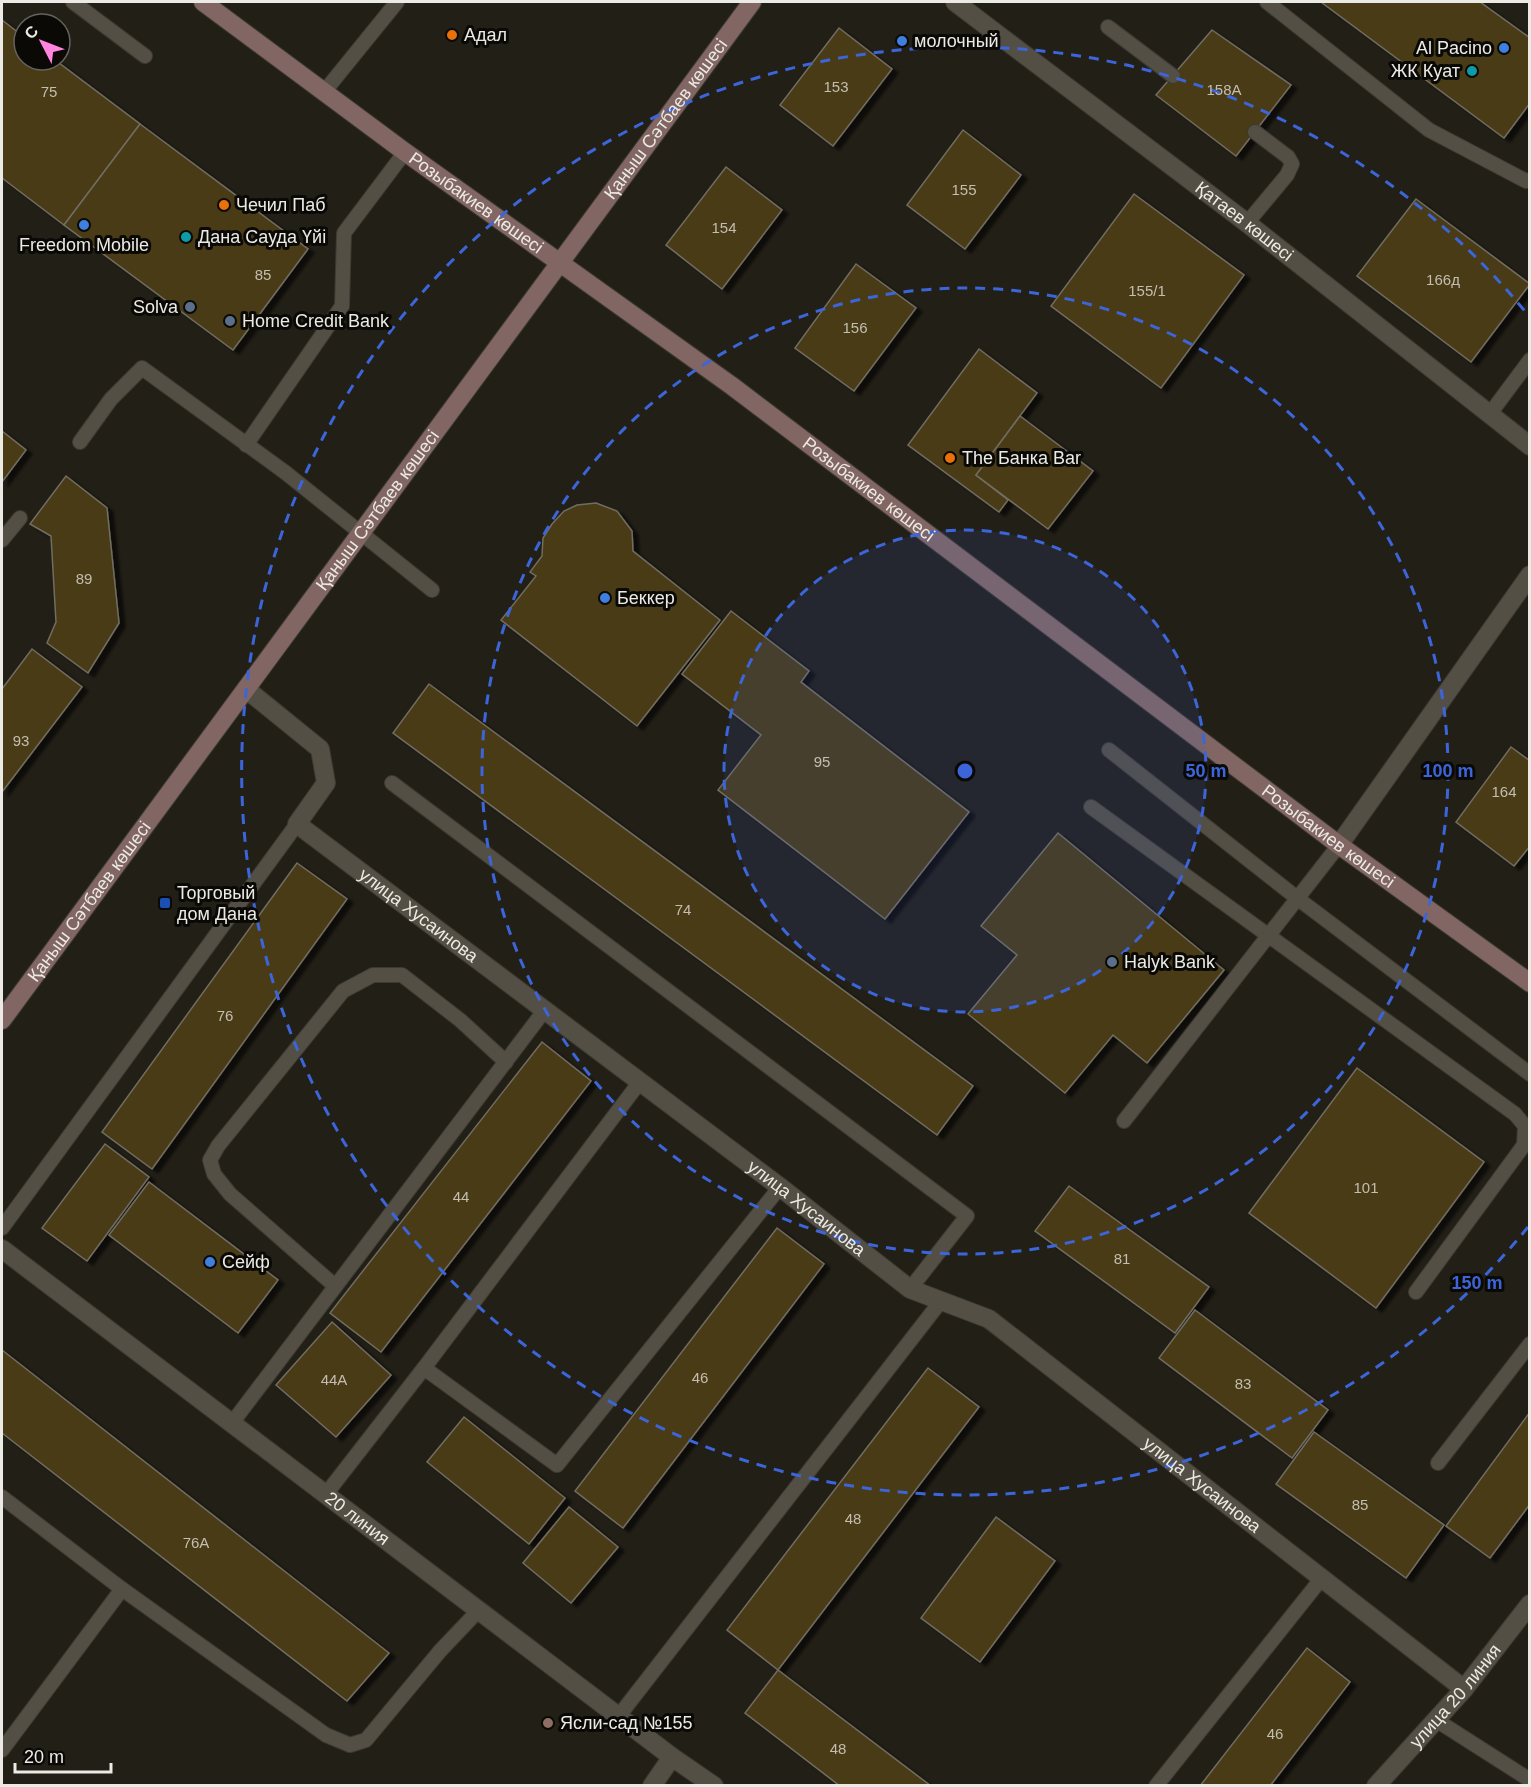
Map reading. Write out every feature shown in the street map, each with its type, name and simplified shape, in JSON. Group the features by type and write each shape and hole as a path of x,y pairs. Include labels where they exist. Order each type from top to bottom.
{"main road":[{"name":"Розыбакиев көшесі","path":"203,2 405,152 562,262 742,393 1339,845 1530,983"},
{"name":"Қаныш Сәтбаев көшесі","path":"2,1020 752,2"}],"street":[{"name":"Қатаев көшесі","path":"955,2 1247,224 1530,446"},
{"path":"1339,845 1530,574"},
{"path":"246,689 320,749 326,783 297,824"},
{"name":"улица Хусаинова","path":"297,824 780,1187 910,1289 989,1319 1464,1689"},
{"name":"20 линия","path":"2,1249 672,1758 714,1785"},
{"name":"улица 20 линия","path":"1376,1785 1464,1689 1530,1604"},
{"path":"652,1785 672,1758"}],"lane":[{"path":"73,2 145,56"},
{"path":"324,92 397,2"},
{"path":"1268,2 1429,130 1526,181 1530,180"},
{"path":"1108,27 1173,76"},
{"path":"1247,224 1287,175 1292,164 1288,157 1255,132"},
{"path":"246,445 342,306 344,232 405,152"},
{"path":"1489,415 1530,360"},
{"path":"80,442 111,399 141,368 246,445 432,590"},
{"path":"2,540 20,518"},
{"path":"1109,750 1297,898 1530,1074"},
{"path":"392,783 967,1216 910,1289"},
{"path":"1092,807 1515,1114 1525,1126 1524,1145 1416,1292"},
{"path":"2,1228 297,824"},
{"path":"1124,1121 1339,845"},
{"path":"335,1286 230,1194 214,1174 210,1160 218,1146 343,991 373,975 402,975 460,1020 506,1062"},
{"path":"232,1423 544,1011"},
{"path":"326,1494 639,1083"},
{"path":"424,1368 557,1465 780,1187"},
{"path":"618,1717 941,1301"},
{"path":"1438,1463 1530,1344"},
{"path":"2,1497 122,1589 326,1735 350,1745 366,1740 440,1651 478,1611"},
{"path":"1156,1785 1322,1578"},
{"path":"2,1750 122,1589"},
{"path":"1436,1720 1530,1780"}],"building":[{"name":"ЖК Куат","path":"1321,2 1480,2 1530,38 1530,103 1504,138"},
{"path":"2,20 12,28 12,72 71,72 140,124 64,225 2,178"},
{"path":"839,28 892,69 833,146 780,105"},
{"path":"1212,30 1291,85 1236,156 1156,95"},
{"name":"Дана Сауда Үйі","path":"140,124 308,249 233,350 64,225"},
{"path":"963,130 1021,175 965,249 907,205"},
{"path":"726,167 782,210 722,289 666,245"},
{"path":"1134,194 1244,275 1161,388 1051,306"},
{"path":"1416,199 1530,284 1471,362 1357,276"},
{"path":"856,264 916,308 854,391 795,348"},
{"path":"979,349 1037,393 976,475 1008,500 999,512 908,445"},
{"path":"1020,416 1093,471 1048,529 976,475"},
{"path":"2,431 26,450 2,482"},
{"path":"66,476 107,508 119,623 88,673 47,643 56,622 51,536 30,524"},
{"name":"Беккер","path":"596,503 617,511 632,531 633,551 720,620 637,726 501,620 536,576 530,572 542,556 543,538 552,524 564,511 577,505"},
{"path":"731,611 809,671 801,682 969,812 885,919 718,790 761,735 682,674"},
{"path":"32,649 82,687 2,792 2,689"},
{"path":"429,684 973,1086 937,1135 393,733"},
{"path":"1511,747 1530,761 1530,846 1514,866 1456,822"},
{"name":"Halyk Bank","path":"1058,833 1224,970 1147,1063 1113,1035 1065,1093 968,1014 1017,955 981,926"},
{"path":"297,863 347,899 152,1169 102,1132"},
{"path":"542,1042 591,1081 381,1352 330,1313"},
{"path":"1357,1068 1484,1162 1376,1308 1249,1213"},
{"path":"105,1144 149,1177 87,1261 42,1228"},
{"path":"149,1182 278,1280 238,1333 109,1235"},
{"path":"1069,1186 1209,1287 1175,1333 1035,1231"},
{"path":"777,1228 824,1264 623,1528 575,1491"},
{"path":"1195,1310 1328,1410 1292,1458 1159,1358"},
{"path":"332,1322 391,1375 336,1437 276,1385"},
{"path":"2,1350 389,1653 347,1701 2,1433"},
{"path":"928,1368 979,1407 778,1670 727,1630"},
{"path":"1530,1412 1530,1504 1490,1558 1446,1526"},
{"path":"464,1417 565,1498 529,1544 427,1462"},
{"path":"1314,1432 1444,1525 1406,1578 1276,1484"},
{"path":"569,1507 618,1547 571,1603 523,1563"},
{"path":"996,1517 1055,1561 980,1662 921,1618"},
{"path":"1307,1648 1350,1682 1270,1786 1200,1786"},
{"path":"778,1670 931,1786 840,1786 745,1713"}],"place":[{"name":"Адал","path":"452,35"},
{"name":"молочный","path":"902,41"},
{"name":"Al Pacino","path":"1504,48"},
{"name":"ЖК Куат","path":"1472,71"},
{"name":"Чечил Паб","path":"224,205"},
{"name":"Freedom Mobile","path":"84,225"},
{"name":"Дана Сауда Үйі","path":"186,237"},
{"name":"Solva","path":"190,307"},
{"name":"Home Credit Bank","path":"230,321"},
{"name":"The Банка Bar","path":"950,458"},
{"name":"Беккер","path":"605,598"},
{"name":"Торговый дом Дана","path":"165,903"},
{"name":"Halyk Bank","path":"1112,962"},
{"name":"Сейф","path":"210,1262"},
{"name":"Ясли-сад №155","path":"548,1723"}]}
